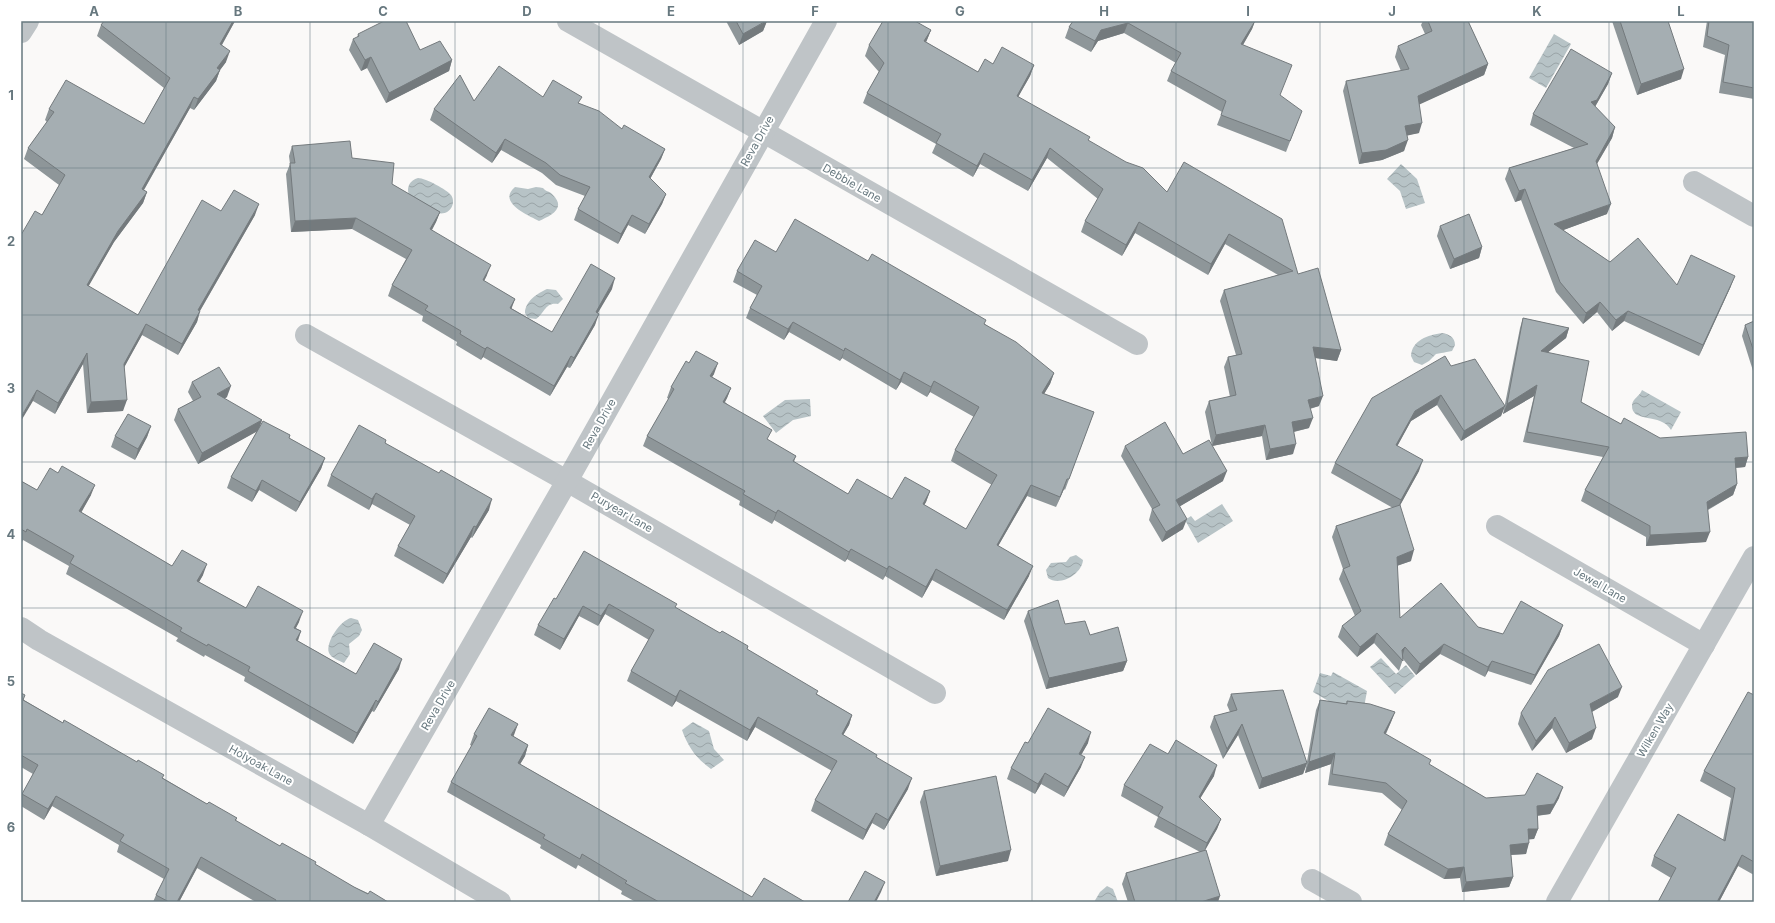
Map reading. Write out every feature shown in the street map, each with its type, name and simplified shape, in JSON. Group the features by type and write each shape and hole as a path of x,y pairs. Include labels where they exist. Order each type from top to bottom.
{"street":[{"path":"21,32 28,21"},
{"name":"Debbie Lane","path":"568,21 1137,344"},
{"name":"Reva Drive","path":"369,825 567,481 762,131 826,21"},
{"path":"1694,182 1754,216"},
{"name":"Puryear Lane","path":"306,335 567,481 935,693"},
{"name":"Jewel Lane","path":"1497,526 1704,645"},
{"name":"Wilken Way","path":"1557,902 1754,557"},
{"name":"Holyoak Lane","path":"21,628 39,640 369,825 500,902"},
{"path":"1312,880 1351,902"}],"water":[{"path":"1554,34 1571,44 1546,88 1529,78"},
{"path":"1401,164 1417,179 1425,203 1406,209 1400,191 1387,179"},
{"path":"418,178 436,185 451,195 453,202 449,211 446,213 435,212 409,195 409,184"},
{"path":"515,187 528,189 536,187 543,188 552,194 557,200 557,208 552,214 539,221 521,212 509,198 510,193"},
{"path":"547,289 556,290 563,299 558,304 548,306 536,319 528,318 525,313 527,305 536,295"},
{"path":"1442,333 1453,338 1455,345 1452,351 1436,354 1422,365 1414,362 1411,356 1414,346 1426,337"},
{"path":"1642,390 1681,412 1671,430 1661,421 1641,417 1633,411 1632,405"},
{"path":"810,399 811,416 793,420 776,433 763,416 785,400"},
{"path":"1222,504 1233,521 1198,543 1185,520 1191,516 1195,521"},
{"path":"1076,555 1083,560 1082,565 1075,574 1070,578 1058,581 1048,578 1046,570 1051,563 1066,562 1070,557"},
{"path":"351,618 358,620 362,630 359,636 349,644 350,654 344,663 332,656 329,653 328,648 335,632 343,623"},
{"path":"1381,658 1396,674 1406,665 1415,676 1395,694 1370,667"},
{"path":"1333,672 1367,691 1363,713 1337,706 1313,692 1320,673 1331,676"},
{"path":"693,722 709,731 714,749 724,760 711,769 693,752 682,730"},
{"path":"1107,886 1113,889 1118,902 1094,902 1100,892"}],"building":[{"path":"104,21 233,21 220,44 230,51 217,68 220,70 198,99 194,97 142,189 147,192 118,231 87,285 138,315 202,200 221,211 234,190 259,204 198,310 200,311 182,344 146,324 124,364 127,400 91,402 87,353 58,403 37,390 21,417 21,235 35,211 42,215 65,175 28,148 54,112 49,109 66,80 144,124 170,78 101,25"},
{"path":"384,21 406,21 420,50 440,41 452,60 389,93 371,57 365,60 353,39 359,36 358,34"},
{"path":"736,21 766,21 743,34"},
{"path":"883,21 915,21 931,30 924,41 978,72 985,59 993,64 1002,47 1034,65 1017,96 1090,137 1088,140 1126,162 1143,168 1167,192 1184,162 1282,219 1298,274 1318,268 1341,350 1313,347 1323,396 1308,400 1313,418 1292,422 1296,444 1270,449 1265,425 1216,435 1209,401 1236,395 1228,357 1242,354 1224,290 1293,271 1229,234 1211,264 1139,222 1126,245 1085,221 1103,189 1050,148 1032,180 984,153 977,166 936,143 941,134 867,93 884,63 869,45"},
{"path":"1073,21 1255,21 1241,44 1292,65 1280,95 1302,111 1290,141 1221,115 1226,101 1171,71 1181,53 1128,23 1101,30 1095,41 1069,27"},
{"path":"1428,21 1468,21 1488,64 1418,96 1422,123 1405,126 1408,140 1386,150 1362,153 1346,81 1409,69 1398,46 1432,31"},
{"path":"1620,21 1668,21 1684,69 1641,84"},
{"path":"1709,21 1754,21 1754,88 1723,82 1729,45 1707,36"},
{"path":"1571,49 1612,73 1597,100 1591,102 1615,127 1596,161 1611,204 1554,224 1610,262 1638,238 1677,285 1691,255 1735,276 1703,345 1628,311 1616,320 1600,302 1586,313 1560,282 1525,189 1519,191 1509,168 1588,144 1533,114"},
{"path":"499,66 543,97 553,80 582,97 578,103 599,111 622,129 624,125 665,149 649,177 666,194 649,224 632,215 621,234 578,209 590,187 560,175 546,163 505,139 496,153 434,109 460,75 474,101"},
{"path":"350,141 352,158 394,163 392,184 440,212 430,229 491,265 483,280 515,299 510,308 552,332 591,264 615,278 596,312 599,314 574,358 571,356 554,386 487,347 485,349 460,334 461,331 425,310 428,306 392,285 412,250 356,218 295,221 290,163 295,163 292,146"},
{"path":"1469,214 1482,247 1454,259 1440,226"},
{"path":"795,219 868,261 872,254 986,320 984,324 1016,342 1054,373 1042,393 1094,412 1069,479 1067,479 1060,497 1031,485 997,545 1033,566 1007,610 936,569 926,587 889,566 887,569 851,549 849,552 778,510 776,513 743,494 745,491 647,436 674,389 671,387 686,361 689,363 696,351 718,363 710,376 731,388 723,402 772,430 767,439 796,456 793,461 848,494 857,479 892,499 905,477 930,491 923,504 966,529 997,475 955,450 979,407 934,381 931,387 904,372 900,380 845,348 844,351 793,322 788,329 750,308 762,286 737,271 755,240 776,252"},
{"path":"1523,318 1569,328 1541,351 1589,361 1581,402 1621,424 1624,418 1660,438 1746,432 1748,457 1735,458 1737,484 1707,502 1710,532 1650,535 1650,526 1585,490 1609,447 1527,432 1537,385 1507,404"},
{"path":"1754,321 1754,352 1745,325"},
{"path":"1445,356 1451,366 1475,359 1505,406 1464,431 1441,395 1415,411 1396,445 1423,460 1401,500 1335,463 1372,398"},
{"path":"219,367 231,386 217,394 262,420 202,453 178,409 201,397 192,382"},
{"path":"128,414 151,426 138,449 115,436"},
{"path":"263,421 290,435 289,438 325,458 300,502 262,480 256,491 231,477"},
{"path":"1165,422 1183,454 1209,440 1227,471 1176,500 1187,519 1166,532 1152,509 1160,505 1125,446"},
{"path":"359,425 386,440 385,443 439,473 441,470 492,499 476,527 474,526 447,574 398,546 415,516 376,493 372,499 331,475"},
{"path":"62,466 95,485 79,511 172,566 182,550 207,564 197,581 246,608 258,586 303,611 294,628 301,631 296,640 356,674 374,643 402,659 378,702 376,700 357,733 248,671 250,667 208,644 207,646 180,631 182,628 70,563 74,556 27,529 26,532 21,529 21,481 37,490 50,468 58,473"},
{"path":"1400,505 1414,550 1397,557 1400,618 1441,583 1478,627 1503,634 1521,601 1563,625 1535,675 1492,661 1488,667 1444,644 1420,664 1405,647 1402,650 1403,661 1377,633 1360,647 1342,626 1361,611 1343,569 1350,566 1336,526"},
{"path":"584,551 677,604 675,607 720,633 722,631 748,646 747,649 818,691 816,694 852,715 842,734 877,755 876,757 912,778 888,820 876,813 866,830 815,800 837,761 758,717 750,730 680,690 676,697 631,671 654,630 609,604 601,616 583,606 564,639 538,625 554,598 556,599"},
{"path":"1058,600 1065,624 1085,621 1090,635 1118,627 1127,661 1049,678 1028,611"},
{"path":"1599,644 1622,687 1590,704 1596,728 1569,743 1555,717 1536,741 1521,713 1548,670"},
{"path":"1283,690 1307,763 1262,778 1242,724 1227,749 1214,716 1237,710 1231,694"},
{"path":"1748,692 1754,695 1754,862 1742,855 1717,902 1658,902 1676,868 1654,856 1678,814 1725,841 1735,788 1704,771"},
{"path":"21,693 25,695 23,700 63,723 64,720 137,762 138,760 164,775 162,778 207,804 209,802 237,818 235,820 280,846 282,843 316,862 315,864 354,887 368,894 370,891 388,902 275,902 276,900 201,857 177,902 169,902 156,895 169,869 120,841 124,835 56,796 48,809 22,794 38,765 21,755"},
{"path":"1320,700 1347,704 1347,701 1370,704 1395,712 1384,733 1431,760 1429,764 1486,798 1525,795 1537,773 1563,787 1554,804 1537,806 1538,829 1528,829 1529,843 1510,845 1513,877 1466,882 1464,867 1448,869 1388,834 1407,801 1386,783 1332,774 1335,753 1309,762"},
{"path":"489,708 518,724 511,735 528,745 518,763 752,897 764,878 805,902 659,902 625,883 627,881 582,854 580,859 543,838 545,835 451,782 477,736 474,734"},
{"path":"1048,708 1091,732 1079,754 1085,757 1068,787 1045,773 1038,784 1011,768 1025,742 1028,743"},
{"path":"1176,740 1217,765 1199,797 1221,819 1207,843 1158,816 1163,807 1124,785 1150,744 1168,754"},
{"path":"996,776 1011,850 940,866 924,791"},
{"path":"1206,850 1220,896 1201,902 1135,902 1126,873"},
{"path":"865,871 885,882 874,902 848,902"}]}
